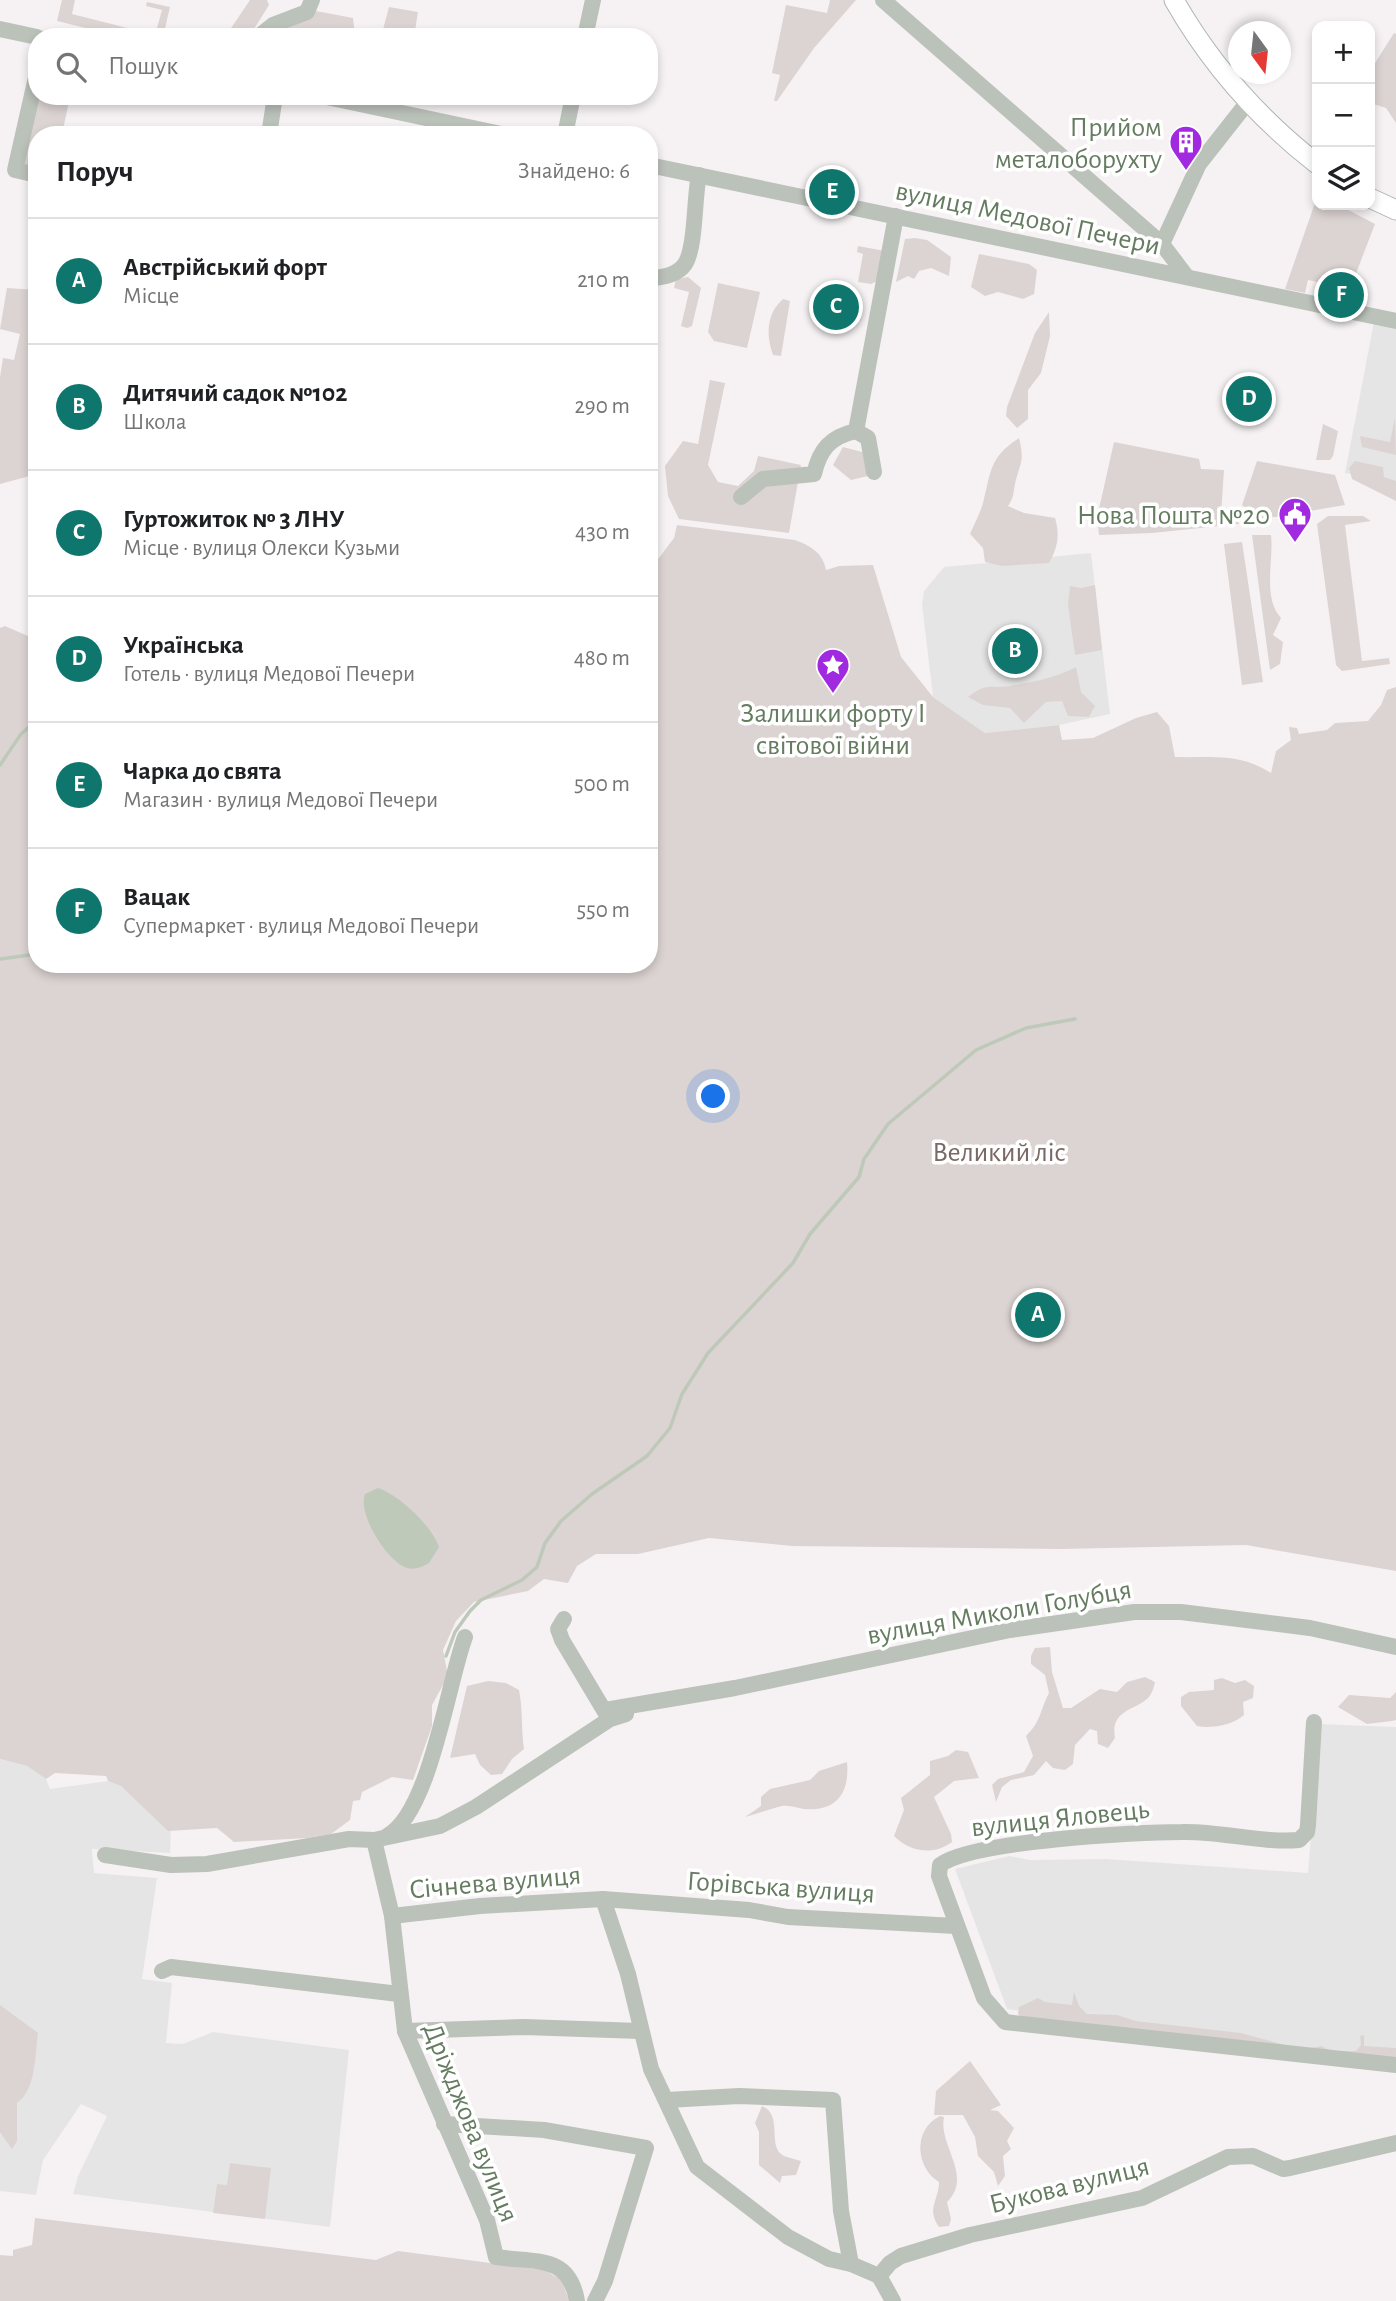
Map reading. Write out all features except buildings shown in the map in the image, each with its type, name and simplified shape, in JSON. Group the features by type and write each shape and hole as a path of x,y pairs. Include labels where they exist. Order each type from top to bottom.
{"main road":[{"path":"1174,0 1200,42 1247,103 1312,160"},
{"path":"1375,200 1396,211"}],"street":[{"path":"269,28 307,12 312,0"},
{"path":"587,28 593,0"},
{"path":"883,0 1162,244 1187,277"},
{"path":"0,29 28,35"},
{"path":"1162,244 1199,164 1247,103"},
{"path":"28,173 15,170 30,105"},
{"path":"270,126 274,105"},
{"path":"357,105 438,126"},
{"path":"567,126 571,105"},
{"name":"вулиця Медової Печери","path":"658,167 1396,321"},
{"path":"658,277 674,274 685,264 699,175"},
{"path":"856,431 896,216"},
{"path":"741,497 764,479 814,474 818,456 827,443 840,435 856,431 868,438 874,472"},
{"name":"вулиця Миколи Голубця","path":"105,1855 171,1865 207,1864 349,1839 374,1840 440,1826 455,1820 585,1738 607,1715 1010,1630 1134,1612 1181,1612 1297,1626 1396,1647"},
{"path":"564,1619 558,1629 562,1640 607,1715"},
{"path":"374,1840 400,1827 407,1815 439,1737 466,1637"},
{"name":"вулиця Яловець","path":"1314,1722 1308,1825 1299,1840 1182,1831 1057,1840 960,1854 940,1865 939,1876 984,1998 1005,2022 1396,2065"},
{"name":"Дріжджова вулиця","path":"374,1840 392,1916 398,1994 405,2031 487,2220 496,2257 562,2268 573,2280 578,2301"},
{"path":"603,1899 628,1974 651,2069 702,2173 788,2237 829,2259 851,2264 879,2276 892,2301"},
{"name":"Горівська вулиця","path":"603,1899 748,1910 788,1917 956,1926"},
{"name":"Січнева вулиця","path":"392,1916 480,1906 603,1899"},
{"path":"162,1971 171,1967 398,1994"},
{"path":"405,2031 524,2027 640,2031"},
{"path":"667,2100 739,2096 833,2100 841,2211 851,2264"},
{"path":"444,2124 544,2130 644,2145 647,2152 606,2281 595,2301"},
{"name":"Букова вулиця","path":"879,2276 890,2263 901,2256 970,2235 1142,2198 1228,2157 1253,2155 1283,2169 1396,2143"}],"shaded area":[{"path":"1374,322 1396,326 1396,482 1345,473"},
{"path":"1091,553 1110,714 1059,725 985,733 933,697 922,604 924,591 944,567"},
{"path":"378,1488 405,1504 429,1530 439,1547 429,1563 421,1567 407,1568 391,1557 383,1547 365,1513 364,1502 365,1494"},
{"path":"1320,1724 1396,1727 1396,2059 1007,2009 955,1869 1009,1856 1030,1860 1106,1859 1308,1873"},
{"path":"0,1759 27,1766 46,1779 50,1789 108,1781 142,1792 171,1827 170,1853 92,1849 94,1873 157,1878 142,1979 172,1983 166,2043 183,2044 213,2032 349,2050 330,2227 73,2194 78,2176 107,2116 81,2104 43,2160 36,2195 0,2191"}],"green space":[{"path":"62,0 75,0 72,14 127,28 85,28 57,21"},
{"path":"250,0 267,0 269,5 255,28 231,28"},
{"path":"830,0 856,0 814,48 777,101 774,101 780,75 772,73 786,5 827,13"},
{"path":"147,2 170,7 165,28 157,28 162,10 146,6"},
{"path":"389,7 418,12 415,28 383,28"},
{"path":"316,11 353,18 354,28 287,28 312,18"},
{"path":"1394,33 1396,34 1396,123 1386,108 1375,105 1375,63"},
{"path":"35,105 68,105 64,126 31,126"},
{"path":"28,138 28,167 22,166"},
{"path":"1312,210 1348,210 1375,224 1350,289 1308,280 1305,293 1285,289"},
{"path":"905,239 927,240 951,257 949,276 931,268 919,271 914,279 908,276 896,282"},
{"path":"858,246 885,251 879,280 871,284 858,282 863,254 857,252"},
{"path":"979,254 1029,264 1037,270 1034,294 1023,299 998,292 985,296 971,287"},
{"path":"688,277 701,288 692,326 687,328 681,326 689,292 674,288 676,279"},
{"path":"718,283 760,292 747,348 714,341 708,332"},
{"path":"7,288 28,289 28,476 0,484 0,377 3,358 14,360 20,334 0,329"},
{"path":"783,299 790,301 781,356 773,355 769,325 773,311"},
{"path":"1049,312 1050,336 1041,373 1028,390 1028,419 1017,428 1006,416 1007,407 1035,333"},
{"path":"710,380 725,383 708,465 718,482 738,486 754,471 758,456 801,465 789,533 679,519 668,496 665,466 683,441 698,444"},
{"path":"1395,418 1396,455 1362,447 1360,436 1390,442"},
{"path":"1323,424 1338,431 1330,460 1316,460"},
{"path":"1019,438 1021,462 1008,506 1024,513 1055,518 1057,541 1049,563 1002,566 985,562 983,548 970,534 982,507 993,466 1002,452"},
{"path":"1114,442 1199,459 1201,469 1224,470 1221,514 1235,515 1239,524 1152,533 1099,535 1097,518"},
{"path":"843,447 866,453 868,476 851,480 833,465"},
{"path":"1257,461 1335,475 1345,505 1262,519 1242,505"},
{"path":"1355,461 1383,467 1384,477 1396,481 1396,501 1352,479 1349,468"},
{"path":"1328,516 1363,516 1371,521 1345,525 1362,661 1389,658 1390,664 1342,671 1336,665 1317,524"},
{"name":"Великий ліс","path":"677,525 795,540 815,551 826,570 839,566 873,565 901,657 933,697 985,733 1059,725 1062,740 1093,738 1136,718 1157,712 1169,726 1175,757 1237,759 1271,773 1276,751 1291,740 1289,727 1297,728 1299,734 1327,730 1335,723 1368,721 1381,705 1387,690 1396,687 1396,1571 1246,1545 1061,1549 792,1546 709,1538 638,1554 596,1554 577,1566 568,1583 544,1579 528,1591 474,1602 456,1621 443,1650 448,1676 432,1705 432,1726 413,1780 392,1777 362,1792 360,1800 353,1801 350,1820 331,1834 234,1842 217,1828 168,1831 121,1786 108,1781 106,1776 55,1773 46,1779 27,1766 0,1759 0,628 5,626 28,636 28,973 658,973 658,559 674,538"},
{"path":"1252,535 1271,535 1270,589 1275,609 1281,618 1273,635 1283,642 1280,664 1270,670"},
{"path":"1242,542 1263,682 1242,685 1224,544"},
{"path":"1095,585 1102,650 1075,655 1068,605 1070,586 1081,588"},
{"path":"1076,667 1081,692 1095,706 1089,717 1068,716 1062,701 1046,702 1024,723 1010,708 983,705 968,697 985,688 1036,681"},
{"path":"1050,1647 1052,1672 1063,1708 1071,1708 1100,1689 1117,1692 1127,1682 1145,1677 1155,1682 1151,1695 1120,1716 1114,1729 1115,1738 1108,1748 1098,1744 1097,1731 1090,1729 1075,1745 1073,1764 1065,1770 1053,1768 1046,1761 1034,1775 1011,1780 1002,1787 996,1802 992,1785 998,1779 1024,1772 1033,1756 1026,1736 1038,1720 1049,1693 1045,1675 1031,1664 1031,1656 1035,1648"},
{"path":"1222,1678 1235,1683 1245,1680 1254,1686 1253,1698 1243,1702 1244,1715 1228,1724 1197,1726 1181,1706 1181,1697 1189,1692 1214,1690 1214,1680"},
{"path":"488,1681 506,1683 519,1690 524,1749 512,1759 502,1774 491,1775 480,1765 475,1754 450,1758 467,1686"},
{"path":"1396,1692 1396,1720 1367,1724 1338,1707 1349,1695 1390,1698"},
{"path":"956,1750 968,1752 979,1778 954,1781 934,1797 952,1842 930,1850 907,1846 894,1836 904,1810 901,1798 930,1775 930,1761 948,1756"},
{"path":"847,1762 843,1791 833,1803 815,1809 782,1806 745,1817 761,1806 761,1797 770,1789 810,1780 819,1771"},
{"path":"1074,1992 1079,2006 1087,2014 1117,2015 1136,2021 1241,2033 1303,2050 1321,2046 1331,2051 1356,2051 1361,2045 1360,2036 1364,2035 1364,2046 1396,2048 1396,2063 1023,2019 1018,2014 1019,2007 1038,1998 1045,2002 1072,2005"},
{"path":"0,2005 38,2033 31,2081 28,2090 17,2103 17,2141 12,2149 0,2132"},
{"path":"970,2061 1001,2105 990,2110 998,2111 1014,2128 1007,2141 1011,2149 1003,2156 1005,2176 998,2186 994,2172 978,2156 975,2137 963,2115 934,2115 936,2091"},
{"path":"762,2106 769,2110 772,2116 779,2152 801,2161 796,2175 782,2176 780,2183 759,2165 759,2132 755,2123"},
{"path":"940,2116 944,2117 946,2139 957,2182 947,2202 951,2219 949,2226 939,2227 933,2209 939,2182 926,2168 920,2149 925,2130"},
{"path":"230,2163 271,2168 265,2219 213,2213 217,2184 227,2185"},
{"path":"35,2218 376,2260 398,2251 544,2270 562,2280 569,2301 0,2301 0,2255 13,2256 13,2250 32,2245"}],"waterway":[{"path":"0,765 28,728"},
{"path":"0,959 28,955"},
{"path":"446,1656 455,1632 481,1600 522,1580 537,1567 545,1543 561,1521 592,1494 647,1456 670,1428 682,1394 708,1353 793,1263 810,1234 859,1177 864,1159 888,1124 976,1050 1026,1028 1075,1019"}],"place":[{"name":"Прийом металоборухту","path":"1186,172"},
{"name":"Чарка до свята","path":"832,192"},
{"name":"Вацак","path":"1341,295"},
{"name":"Гуртожиток № 3 ЛНУ","path":"836,307"},
{"name":"Українська","path":"1249,399"},
{"name":"Нова Пошта №20","path":"1295,544"},
{"name":"Дитячий садок №102","path":"1015,651"},
{"name":"Залишки форту І світової війни","path":"833,695"},
{"name":"Австрійський форт","path":"1038,1315"}]}
